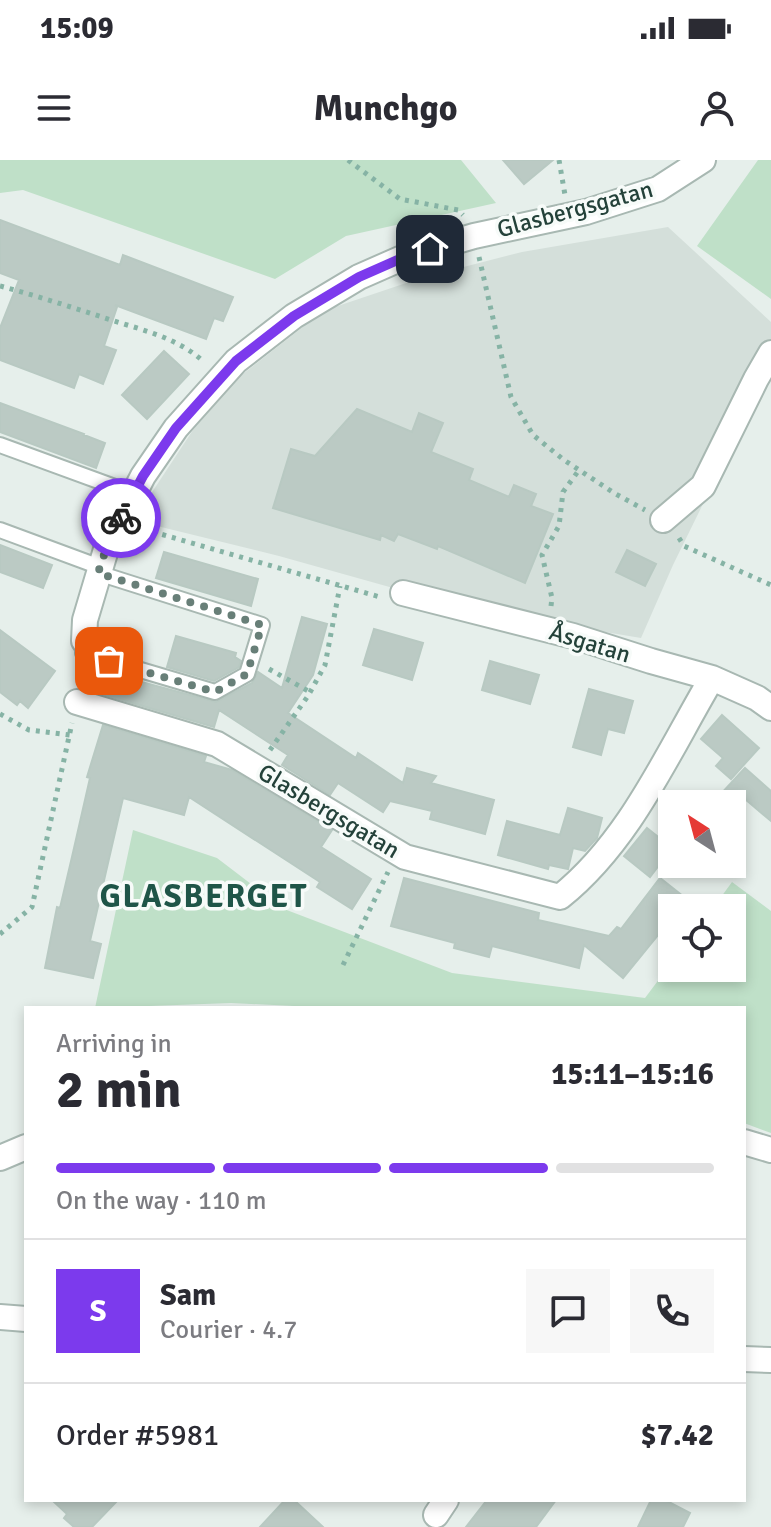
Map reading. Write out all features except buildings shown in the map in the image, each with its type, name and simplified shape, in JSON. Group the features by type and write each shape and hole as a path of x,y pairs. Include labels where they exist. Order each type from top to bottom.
{"street":[{"name":"Glasbergsgatan","path":"84,647 85,620 107,546 143,476 176,428 236,361 294,316 359,277 409,255 658,189 703,160"},
{"path":"663,520 703,486 763,381 771,353"},
{"name":"Åsgatan","path":"393,595 550,631 712,678 757,698 771,708"},
{"name":"Glasbergsgatan","path":"77,702 205,739 232,751 397,853 560,897 582,879 644,800 712,678"},
{"path":"746,1143 771,1150"},
{"path":"0,1158 24,1148"},
{"path":"0,1317 24,1319"},
{"path":"746,1359 771,1360"}],"lane":[{"path":"0,445 134,494"},
{"path":"0,530 99,570 262,625 247,674 215,692 84,647"}],"path":[{"path":"348,160 400,199 458,210 470,223 511,397 533,435 614,493 671,524 684,546 771,585"},
{"path":"559,160 569,215"},
{"path":"0,286 169,339 195,355 219,379"},
{"path":"550,631 552,598 542,555 559,526 563,492 579,470"},
{"path":"119,522 340,586 393,595"},
{"path":"258,768 325,665 340,586"},
{"path":"252,659 310,692"},
{"path":"0,934 32,907 77,702"},
{"path":"0,714 29,730 70,735"},
{"path":"343,965 397,853"}],"shaded area":[{"path":"668,227 771,322 771,358 641,638 468,609 279,556 157,526 141,509 193,430 239,377 323,311 421,278 522,252"}],"green space":[{"path":"0,160 461,160 496,203 346,236 275,279 23,190 0,193"},
{"path":"758,160 771,160 771,299 697,246"},
{"path":"133,830 217,858 284,909 452,973 645,998 658,981 746,982 746,894 723,894 732,882 771,911 771,1133 746,1124 746,1006 293,1006 231,1003 95,1006"}],"way so far":[{"path":"109,661 215,692 247,674 262,625 98,573 121,518"}],"district":[{"name":"GLASBERGET","path":"204,896"}],"route":[{"path":"121,518 143,476 176,428 236,361 294,316 359,277 430,249"}]}
